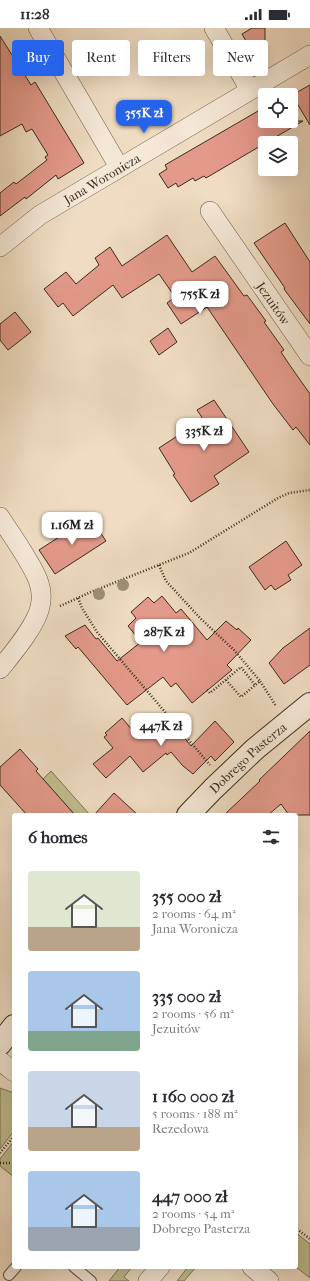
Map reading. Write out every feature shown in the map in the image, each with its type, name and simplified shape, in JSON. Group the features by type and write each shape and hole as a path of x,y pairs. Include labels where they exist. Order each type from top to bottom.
{"street":[{"path":"38,28 119,167"},
{"path":"214,28 250,90"},
{"name":"Jana Woronicza","path":"0,247 40,215 310,54"},
{"name":"Jezuitów","path":"210,211 310,356"},
{"path":"0,517 39,582 41,600 40,609 31,627 0,669"},
{"name":"Dobrego Pasterza","path":"190,813 255,749 310,704"},
{"path":"0,1044 12,1029"},
{"path":"0,1061 12,1070"},
{"path":"148,1281 158,1269"},
{"path":"254,1269 269,1281"}],"lane":[{"path":"76,1269 91,1281"}],"path":[{"path":"40,609 53,609 189,553 278,498 289,493 310,490"},
{"path":"159,565 166,581 201,619 234,650 260,681 277,707"},
{"path":"78,598 82,608 97,632 210,766"},
{"path":"207,690 210,693 241,667 255,685"},
{"path":"226,680 241,697 260,681"},
{"path":"0,1153 12,1138"},
{"path":"0,1163 12,1163"},
{"path":"298,1231 310,1239"}],"shaded area":[{"path":"51,771 88,813 73,813 43,779"},
{"path":"0,1088 12,1092 12,1134 0,1149"},
{"path":"12,1144 12,1175 0,1166 0,1159"},
{"path":"298,1235 310,1244 310,1278 298,1269"},
{"path":"118,1269 130,1269 124,1277 129,1281 109,1281"},
{"path":"186,1269 194,1269 184,1281 177,1281"}],"building":[{"path":"252,28 265,28 265,40 246,40 242,34"},
{"path":"0,36 12,55 12,76 25,76 31,85 35,82 84,163 58,179 56,175 26,199 25,197 0,216 0,193 14,182 16,184 47,160 45,157 48,155 32,129 26,132 22,124 0,136"},
{"path":"310,85 310,125 298,105 298,92"},
{"path":"258,111 258,128 291,128 277,136 258,136 258,147 206,178 204,176 195,181 193,178 178,187 176,183 168,188 159,174 167,169 165,165"},
{"path":"285,223 310,262 310,324 284,289 285,288 254,243"},
{"path":"167,235 192,272 215,256 244,296 247,295 266,321 264,322 284,350 281,352 310,394 310,445 296,427 293,430 273,404 207,307 181,324 167,303 175,297 159,274 122,298 113,285 73,316 63,303 58,307 44,289 66,272 76,284 99,265 95,258 110,247 122,266"},
{"path":"15,312 31,332 8,350 0,340 0,324"},
{"path":"168,328 177,342 159,355 150,341"},
{"path":"214,400 249,452 214,476 219,484 191,502 173,475 175,474 159,448 203,419 197,410"},
{"path":"90,517 106,541 55,574 39,550"},
{"path":"286,541 302,565 288,575 291,580 275,590 271,585 265,590 249,567"},
{"path":"162,596 176,613 181,609 207,640 226,621 237,630 238,628 251,640 227,665 232,670 192,703 176,683 171,687 163,677 127,705 78,647 76,649 65,636 85,625 117,661 141,642 128,626 136,618 131,612 148,597 154,603"},
{"path":"310,628 310,665 284,684 269,663 283,648"},
{"path":"122,718 140,739 164,720 178,737 182,735 191,746 215,721 234,742 215,761 211,756 193,774 183,766 171,752 167,755 166,753 143,772 130,756 106,778 93,764 113,748 104,737 107,735 105,733"},
{"path":"310,731 310,815 288,813 281,804 270,813 226,813 260,781 259,780"},
{"path":"20,749 38,769 36,771 73,813 25,813 0,785 0,767"},
{"path":"114,793 136,813 96,813"}]}
